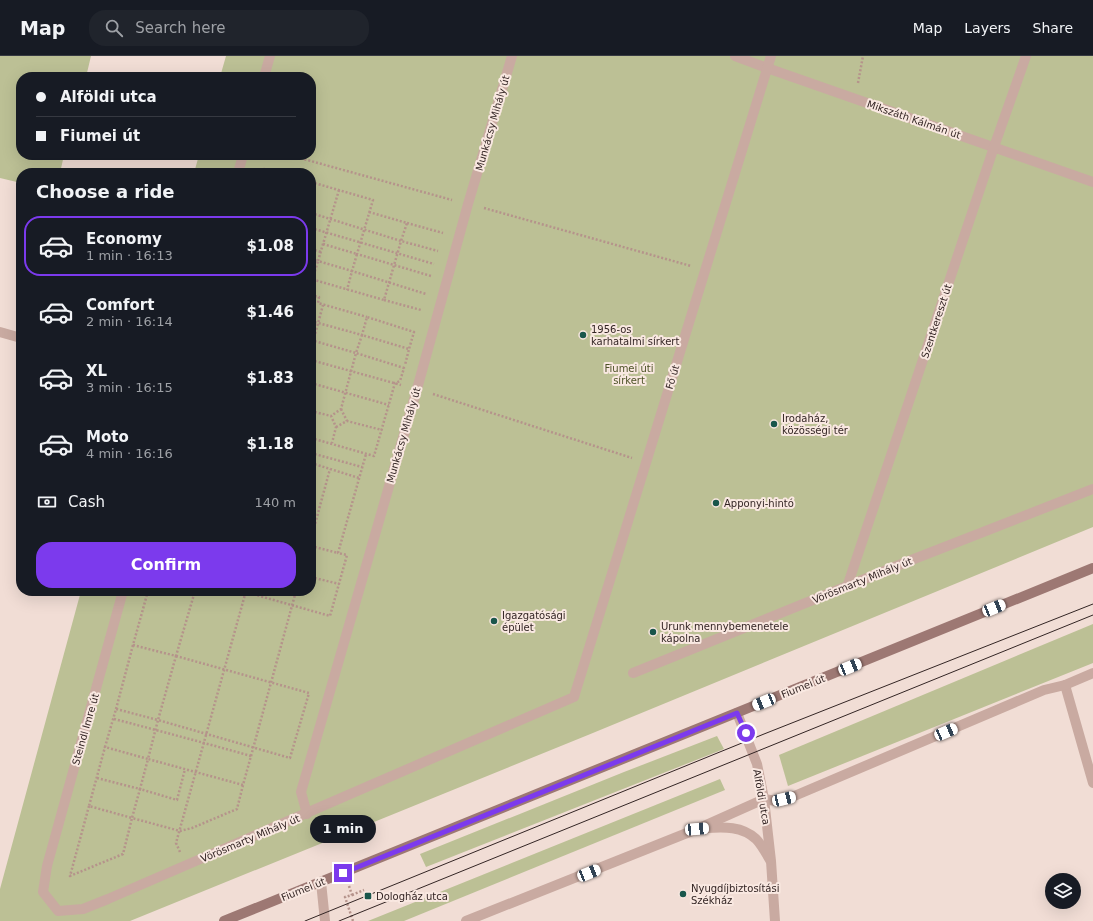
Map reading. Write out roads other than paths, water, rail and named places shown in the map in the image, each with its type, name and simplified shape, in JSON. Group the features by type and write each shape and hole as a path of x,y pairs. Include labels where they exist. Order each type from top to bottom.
{"main road":[{"name":"Fiumei út","path":"224,921 1093,568"}],"street":[{"path":"265,72 270,56"},
{"name":"Munkácsy Mihály út","path":"307,814 301,792 417,389 468,204 512,56"},
{"name":"Mikszáth Kálmán út","path":"735,56 1093,182"},
{"name":"Fő út","path":"574,697 771,56"},
{"name":"Szentkereszt út","path":"847,587 994,147 1026,56"},
{"path":"0,332 16,337"},
{"name":"Vörösmarty Mihály út","path":"633,673 1093,489"},
{"name":"Steindl Imre út","path":"47,866 122,596"},
{"path":"466,921 697,829 764,799 776,800 792,797 1044,690 1065,685 1093,673"},
{"path":"1065,685 1093,782"},
{"name":"Vörösmarty Mihály út","path":"47,866 43,892 58,911 83,909 307,814 574,697"},
{"name":"Alföldi utca","path":"737,713 757,764 764,799 771,861 775,921"},
{"name":"Alföldi utca","path":"697,829 720,827 735,828 746,832 756,839 771,861"},
{"path":"321,882 325,921"}],"tram line":[{"path":"305,921 764,734 1093,604"},
{"path":"339,921 1093,615"}],"place":[{"name":"1956-os karhatalmi sírkert","path":"583,335"},
{"name":"Irodaház, közösségi tér","path":"774,424"},
{"name":"Apponyi-hintó","path":"716,503"},
{"name":"Igazgatósági épület","path":"494,621"},
{"name":"Urunk mennybemenetele kápolna","path":"653,632"},
{"name":"Nyugdíjbiztosítási Székház","path":"683,894"},
{"name":"Dologház utca","path":"368,896"}],"park label":[{"name":"Fiumei úti sírkert","path":"629,374"}]}
